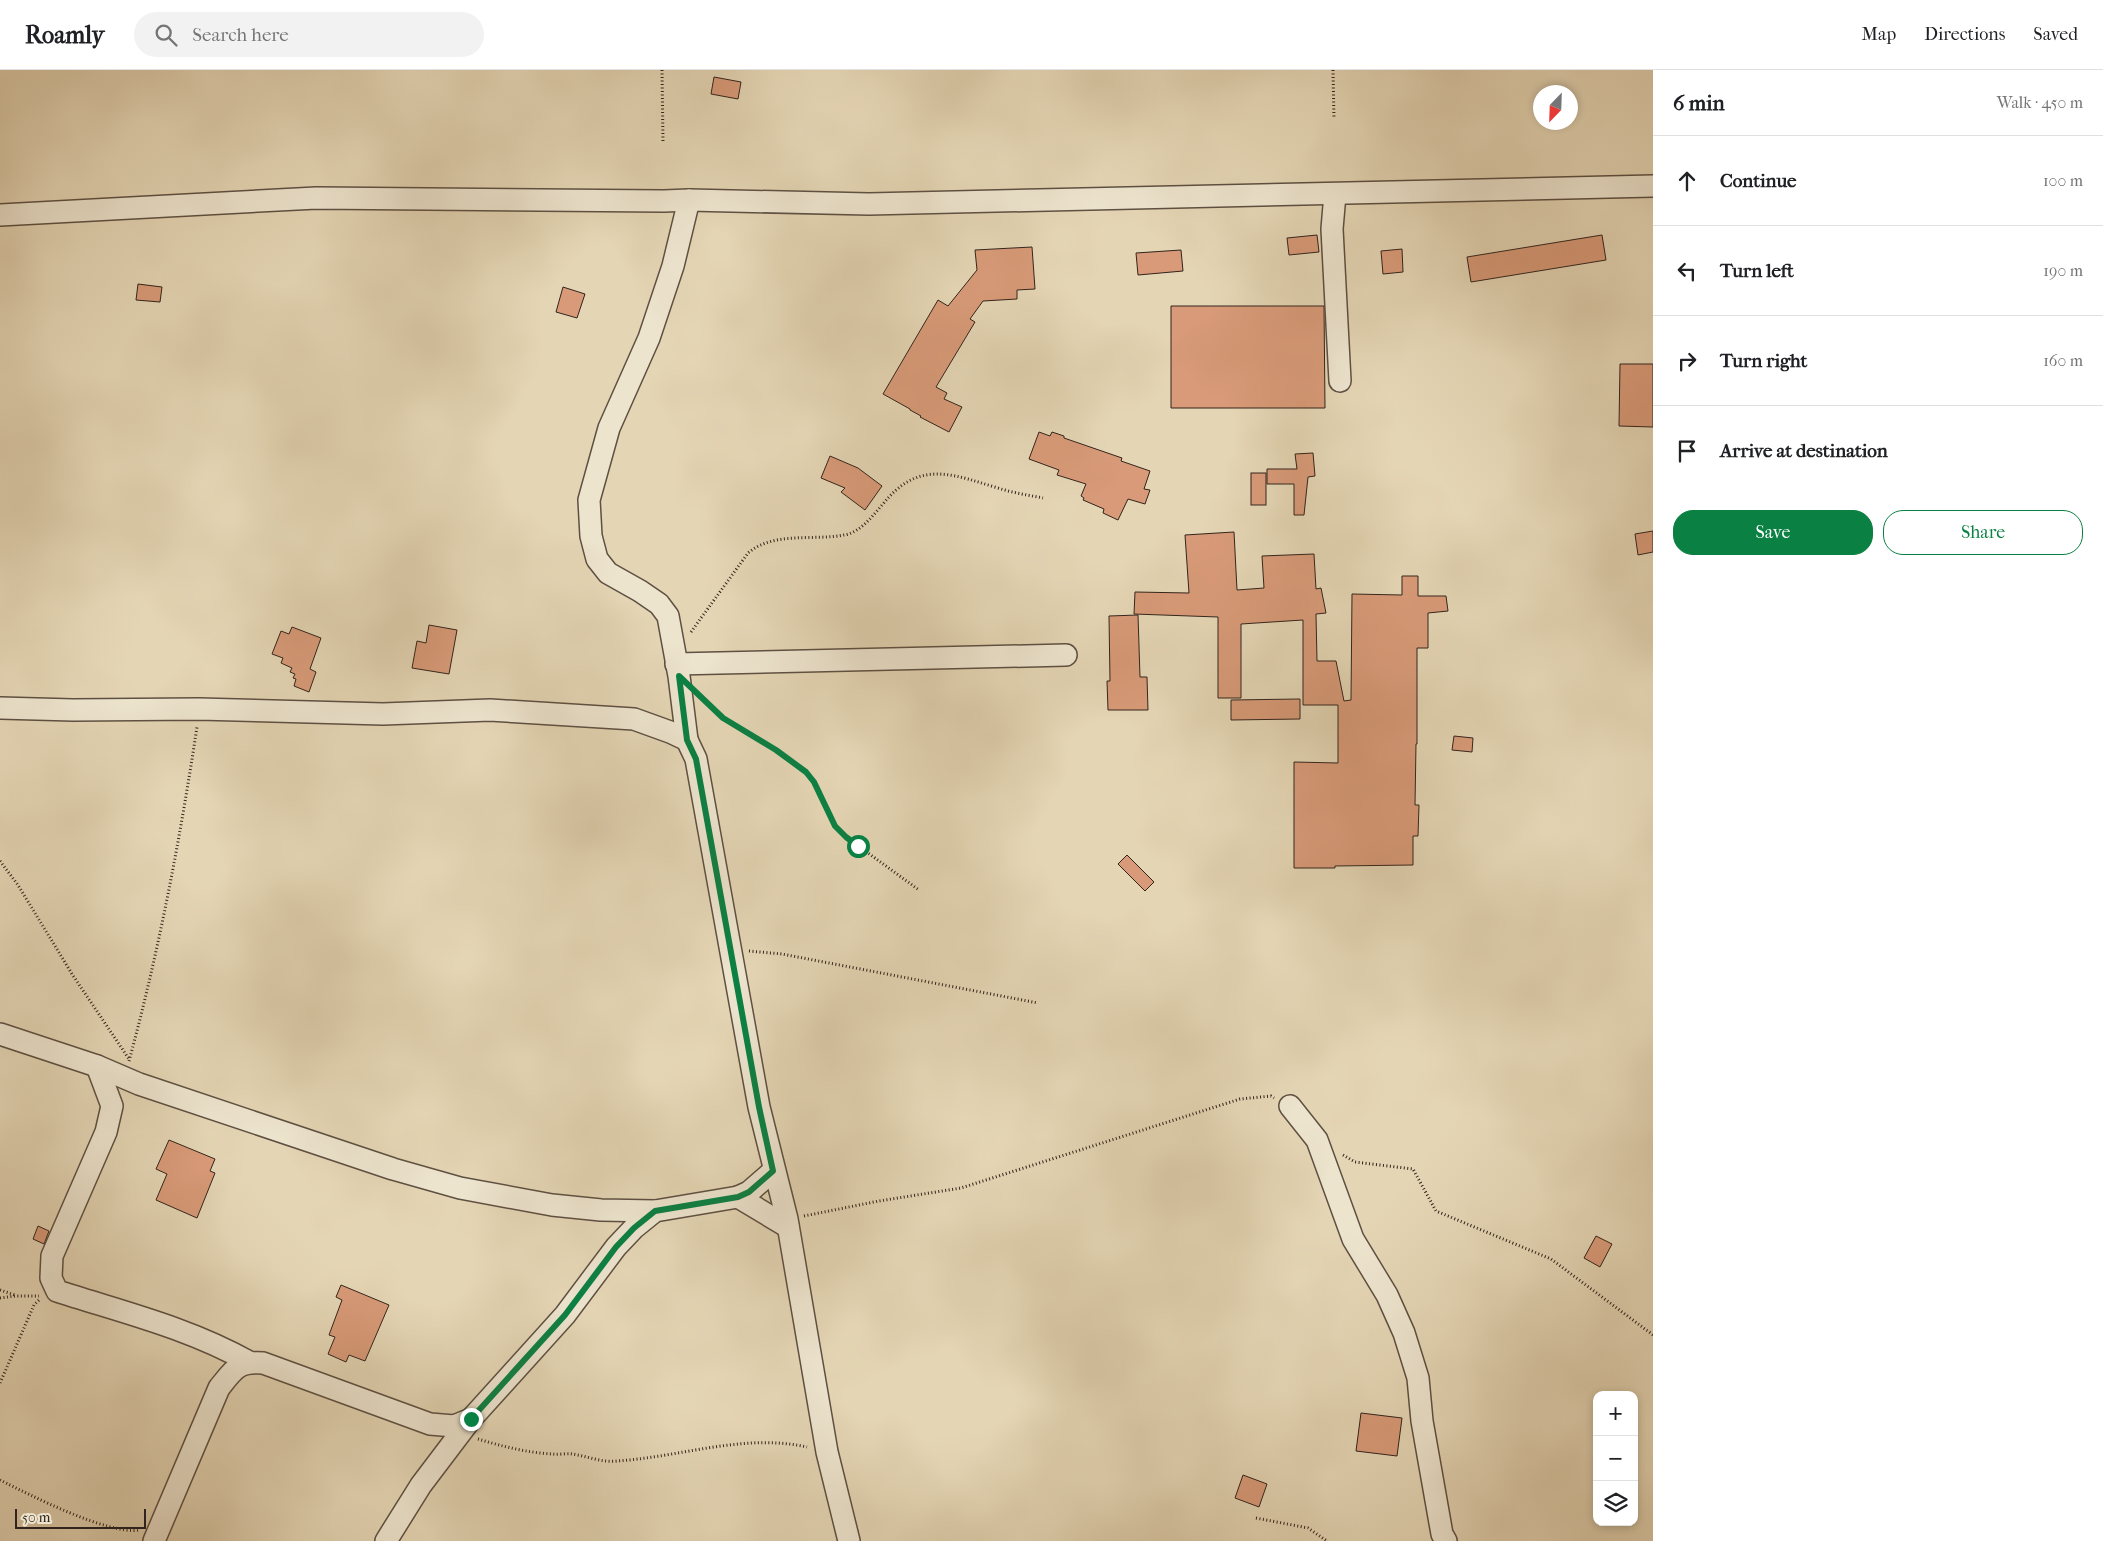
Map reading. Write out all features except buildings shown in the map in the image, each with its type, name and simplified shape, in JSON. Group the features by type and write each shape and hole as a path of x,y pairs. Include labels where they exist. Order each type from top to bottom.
{"street":[{"path":"0,215 316,198 664,202 689,200 869,204 1234,194 1335,194 1653,186"},
{"path":"1335,194 1332,229 1340,381"},
{"path":"689,200 673,266 649,338 609,428 590,500 591,536 597,559 608,573 659,604 668,616 687,740 696,759 759,1107 787,1223 827,1452 849,1541"},
{"path":"677,665 1066,655"},
{"path":"0,708 73,710 199,709 383,714 490,710 634,719 687,740"},
{"path":"0,1034 97,1066 130,1073 393,1169 460,1188 552,1205 601,1210 655,1211 738,1197 749,1192 773,1171"},
{"path":"97,1066 112,1106"},
{"path":"130,1073 112,1106 106,1132 52,1256 51,1278 57,1291 182,1330 219,1345 249,1362 263,1363 430,1424 466,1426"},
{"path":"1290,1106 1317,1140 1354,1239 1387,1295 1404,1332 1418,1378 1431,1474 1442,1534 1446,1541"},
{"path":"738,1197 787,1223"},
{"path":"386,1541 421,1485 466,1426 565,1315 616,1247 634,1228 655,1211"},
{"path":"219,1345 219,1388"},
{"path":"157,1534 219,1388 235,1368 249,1362"}],"path":[{"path":"662,70 663,143"},
{"path":"1333,70 1334,118"},
{"path":"919,890 846,837 835,826 814,782 806,772 776,750 723,718 677,665 742,560 757,545 792,539 843,536 858,531 897,488 925,474 951,474 1008,492 1043,498"},
{"path":"130,1073 183,824 199,709"},
{"path":"0,861 18,885 130,1073"},
{"path":"731,950 782,954 1038,1004"},
{"path":"787,1223 961,1188 1240,1099 1271,1096 1290,1106"},
{"path":"1317,1140 1355,1162 1413,1169 1436,1211 1551,1259 1653,1335"},
{"path":"0,1290 15,1296"},
{"path":"0,1298 42,1296 34,1305 0,1384"},
{"path":"466,1426 506,1447 552,1454 572,1454 614,1462 693,1452 725,1445 756,1443 799,1445 827,1452"},
{"path":"0,1480 50,1504 111,1527 157,1534"},
{"path":"1256,1518 1308,1528 1327,1541"}],"route":[{"path":"471,1419 565,1315 616,1247 634,1228 655,1211 738,1197 760,1184 773,1171 759,1107 696,759 687,740 679,676 723,718 749,732 806,772 814,782 835,826 858,846"}]}
